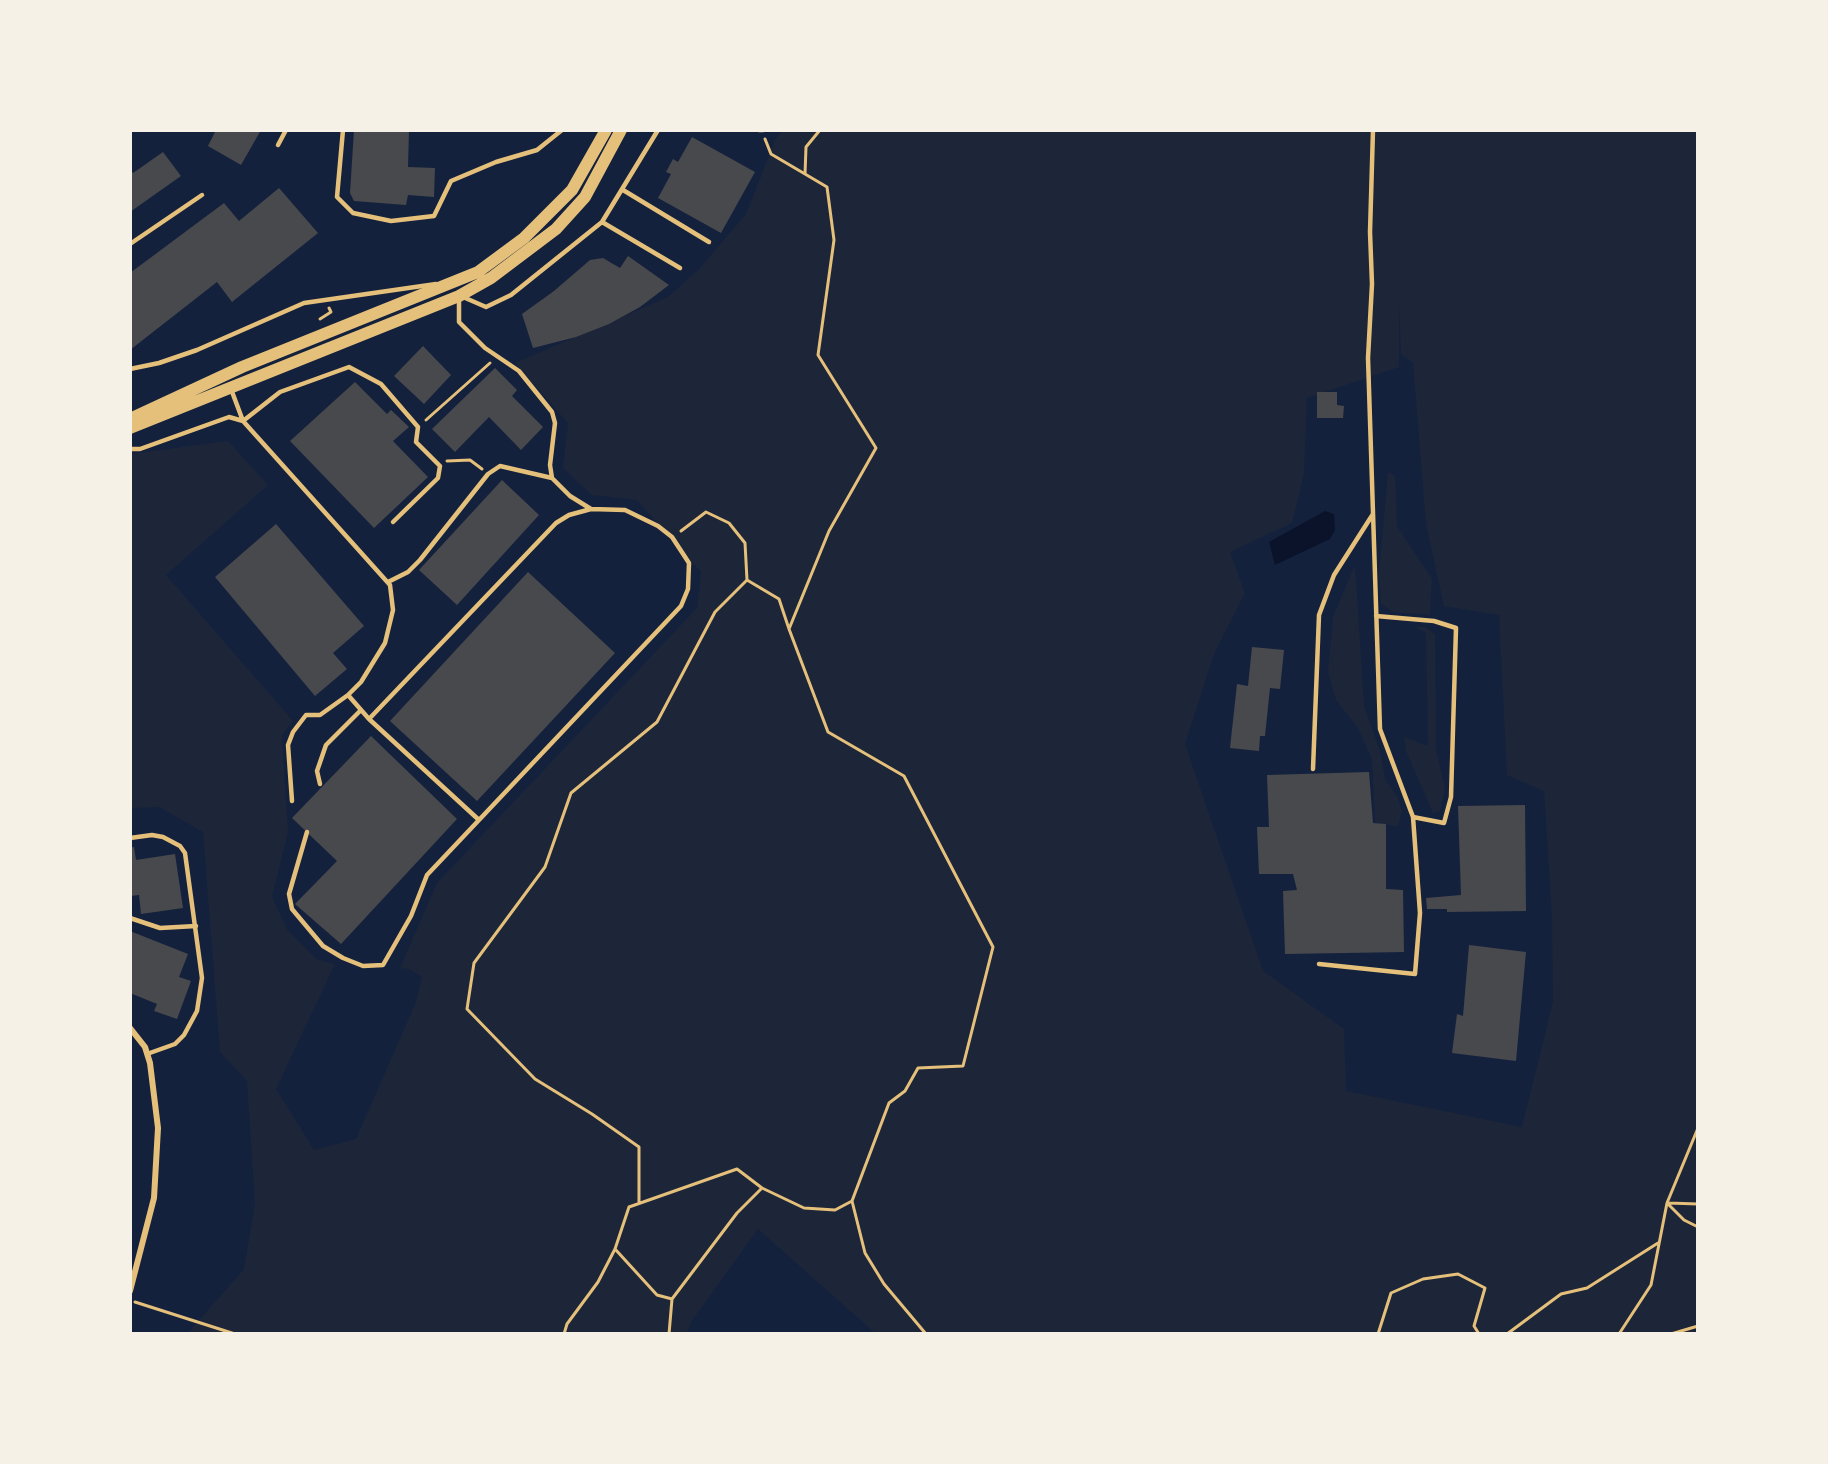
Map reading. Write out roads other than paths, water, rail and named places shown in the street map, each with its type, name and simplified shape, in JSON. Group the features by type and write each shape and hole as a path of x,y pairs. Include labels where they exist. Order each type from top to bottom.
{"main road":[{"path":"130,419 242,367 478,272 524,238 572,190 606,130"},
{"path":"130,428 459,296 490,278 556,229 585,197 621,130"},
{"path":"231,389 242,367"}],"street":[{"path":"130,1028 147,1054 156,1097 157,1160 147,1231 130,1291"}],"lane":[{"path":"278,145 286,130"},
{"path":"344,130 337,197 353,213 391,221 434,216 452,181 496,162 537,150 562,130"},
{"path":"552,478 550,465 555,423 552,412 519,371 485,348 459,322 459,296 486,307 511,295 602,222 658,130"},
{"path":"1319,964 1415,974 1420,913 1413,817 1380,729 1368,358 1372,284 1370,232 1373,130"},
{"path":"623,190 709,242"},
{"path":"130,244 202,195"},
{"path":"602,222 680,268"},
{"path":"130,369 159,363 197,350 304,303 459,280"},
{"path":"243,421 280,392 349,367 381,384 418,427 416,442 440,466 438,478 393,522"},
{"path":"231,389 243,421 388,582 393,598 392,624 375,663 361,682 348,695 320,715 306,715 293,732 288,745 292,801"},
{"path":"130,449 140,448 229,417 243,421"},
{"path":"388,582 408,572 420,560 488,474 500,466 552,478 570,496 591,509"},
{"path":"307,831 293,876 289,902 323,946 363,966 383,965 411,916 427,874 681,606 688,589 689,563 672,537 658,526 625,510 591,509 569,515 556,523 369,719"},
{"path":"1313,770 1319,615 1334,575 1373,514"},
{"path":"1376,616 1434,621 1456,628 1451,797 1444,823 1413,817"},
{"path":"348,695 369,719 479,820"},
{"path":"320,784 317,771 326,745 361,710"},
{"path":"130,838 152,835 171,840 180,846 188,862 202,978 196,1011 184,1035 175,1044 147,1054"},
{"path":"130,918 160,928 196,926"}]}
